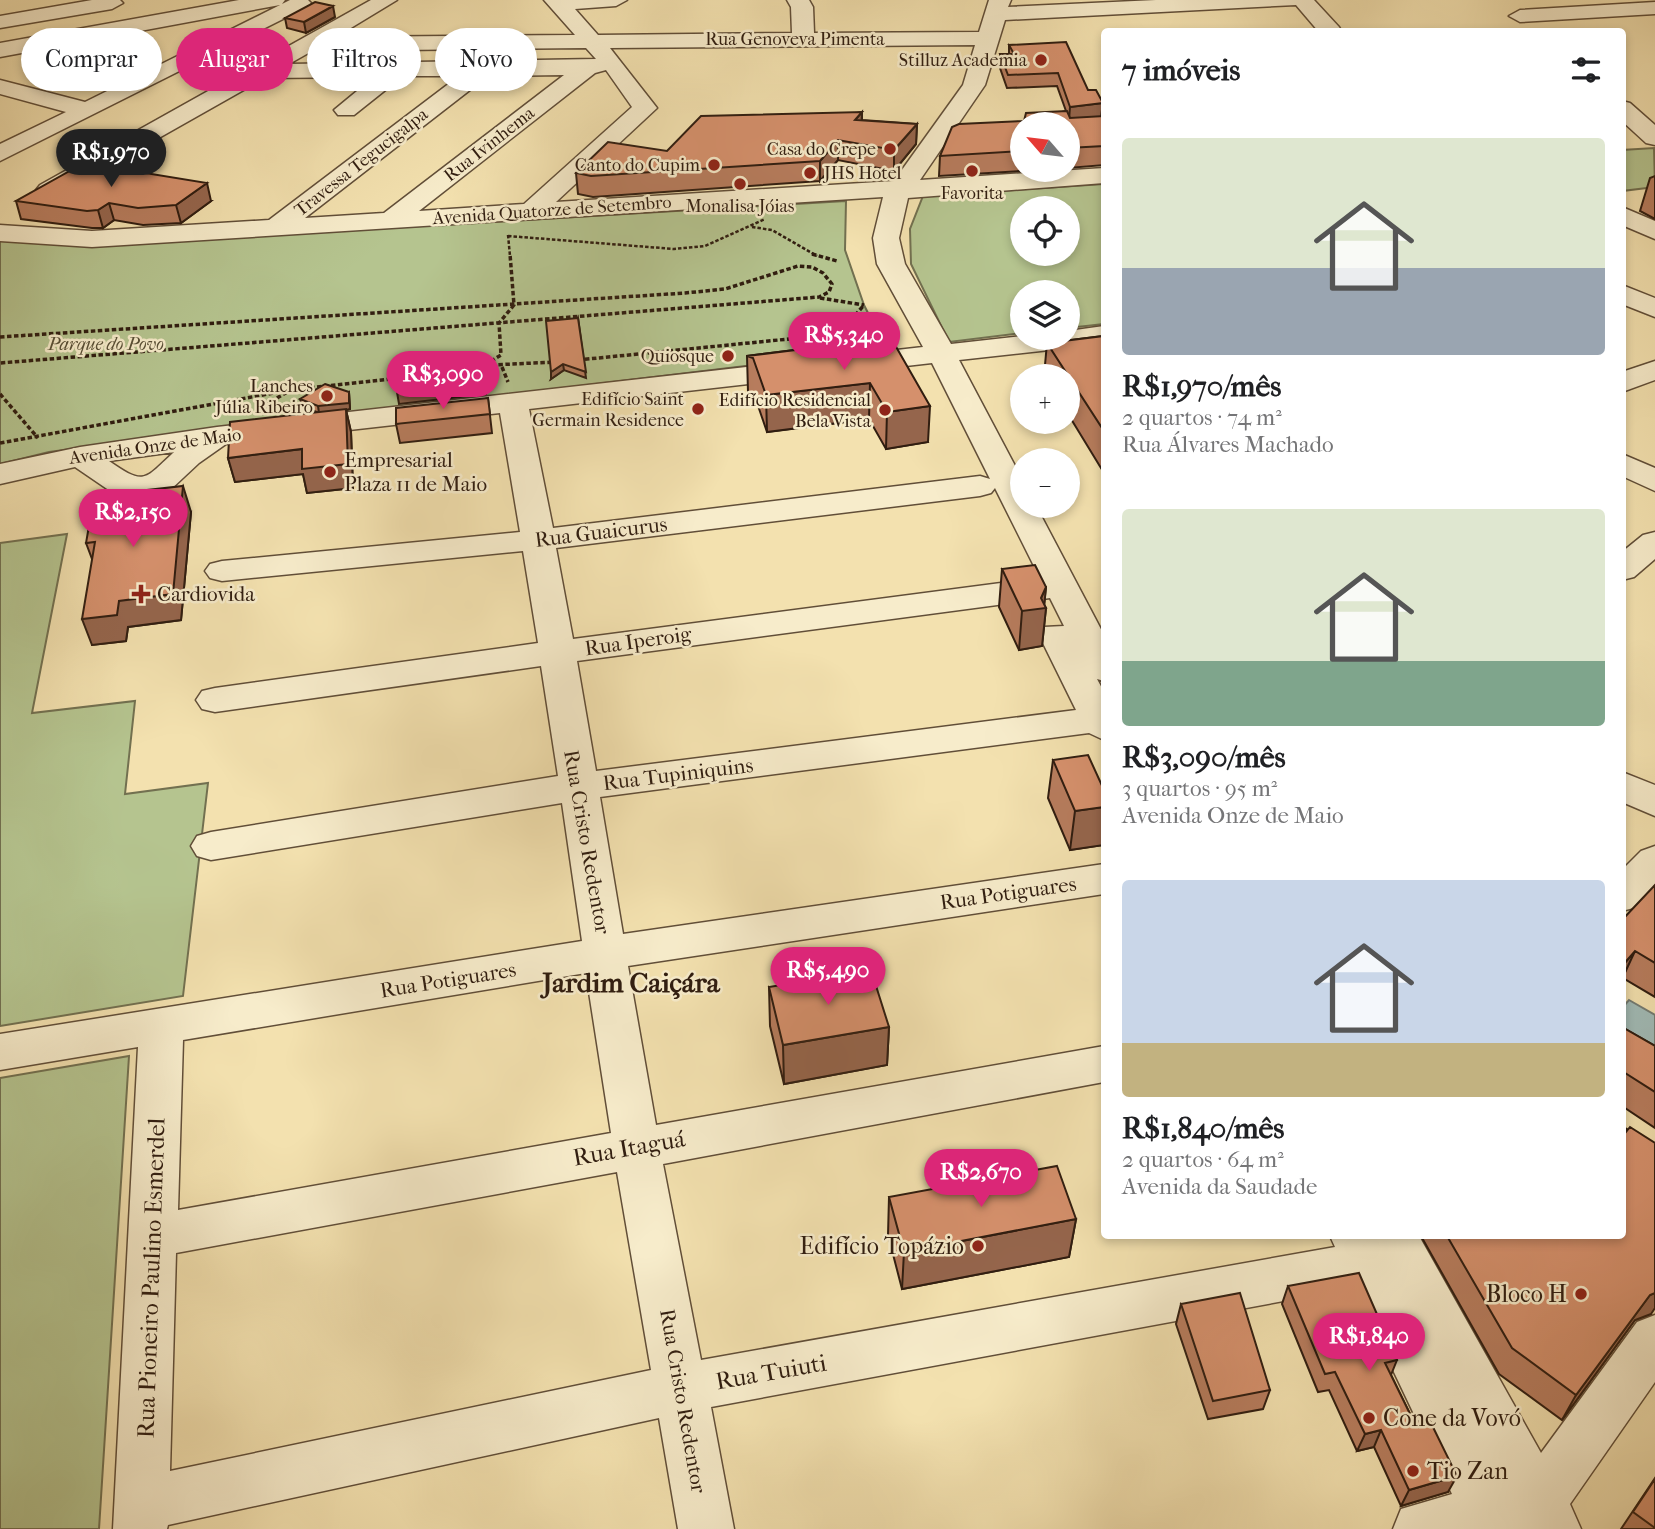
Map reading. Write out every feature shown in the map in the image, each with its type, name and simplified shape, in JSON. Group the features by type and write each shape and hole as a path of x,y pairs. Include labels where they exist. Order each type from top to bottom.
{"street":[{"path":"0,21 49,0"},
{"path":"0,21 132,0"},
{"path":"0,50 274,0"},
{"path":"336,28 386,0"},
{"path":"557,2 616,0"},
{"path":"798,0 802,7 803,39"},
{"name":"Rua Genoveva Pimenta","path":"421,42 803,39 1105,5 1290,0"},
{"path":"1303,0 1328,28"},
{"path":"1503,0 1533,28"},
{"path":"0,154 295,1 354,18"},
{"path":"510,224 645,108 611,62 557,2"},
{"path":"1105,5 1119,28"},
{"path":"1520,16 1623,10 1650,17"},
{"path":"995,18 974,85 937,135 890,189 868,199 861,241 868,276 928,356 1048,588 1101,717"},
{"path":"537,68 587,68 611,62"},
{"name":"Rua Ivinhema","path":"391,220 587,68"},
{"path":"0,87 88,110"},
{"path":"9,216 225,91"},
{"path":"346,110 370,91"},
{"name":"Travessa Tegucigalpa","path":"274,229 453,91"},
{"path":"1626,113 1647,142"},
{"path":"937,135 974,133"},
{"name":"Avenida Quatorze de Setembro","path":"9,216 92,239 391,220 510,224 890,189 1101,176"},
{"path":"1626,217 1655,231"},
{"path":"1626,295 1655,309"},
{"name":"Avenida Onze de Maio","path":"0,474 80,456 127,488 157,485 188,456 217,436 520,384 928,356 1101,335"},
{"path":"928,356 980,485 1101,665"},
{"path":"1626,381 1655,370"},
{"name":"Rua Cristo Redentor","path":"520,384 537,540 558,652 576,787 606,953 636,1146 706,1529"},
{"path":"1626,465 1655,481"},
{"name":"Rua Guaicurus","path":"222,571 537,540 980,485"},
{"path":"1626,567 1655,542"},
{"name":"Rua Iperoig","path":"215,700 1048,588"},
{"name":"Rua Tupiniquins","path":"211,846 576,787 1101,722"},
{"path":"1626,787 1655,802"},
{"path":"1626,892 1655,861"},
{"name":"Rua Potiguares","path":"0,1052 606,953 1101,879"},
{"name":"Rua Pioneiro Paulino Esmerdel","path":"141,1517 161,1027"},
{"name":"Rua Itaguá","path":"154,1236 636,1146 1101,1065"},
{"path":"1380,1248 1520,1518"},
{"name":"Rua Tuiuti","path":"141,1517 682,1388 1380,1248"},
{"path":"1421,1529 1520,1518 1655,1339"}],"path":[{"path":"478,369 501,355 499,323 514,305 510,224 674,249 705,246 766,218"},
{"path":"748,227 763,226 777,231 800,249 837,261"},
{"path":"0,337 725,289 798,267 812,267 823,272 832,284 829,292 819,298"},
{"path":"0,363 819,298 864,305 839,334 520,384 491,365 464,371"},
{"path":"0,443 290,390 411,377"},
{"path":"256,411 290,390"},
{"path":"0,394 43,445"},
{"path":"1626,1131 1633,1135"}],"green space":[{"path":"1654,148 1655,187 1626,191 1626,150"},
{"path":"1101,184 1101,324 1080,327 1080,280 1010,280 1010,334 949,342 911,264 910,229 923,196"},
{"name":"Parque do Povo","path":"846,201 845,250 864,305 886,349 228,428 49,452 0,464 0,239 102,245"},
{"path":"67,534 32,713 135,701 125,794 208,783 183,996 0,1026 0,543"},
{"path":"129,1056 99,1529 0,1529 0,1078"}],"water":[{"path":"1629,1000 1655,1015 1655,1074 1626,1056 1626,1003"}],"building":[{"path":"315,2 333,6 304,22 285,18"},
{"path":"1066,42 1088,90 1096,90 1101,103 1070,107 1058,73 1008,75 1000,54 1014,54 1009,45"},
{"path":"862,112 855,120 917,124 894,150 838,140 820,161 591,176 576,173 608,142 667,151 701,116"},
{"path":"1101,116 1101,146 1080,147 1080,117"},
{"path":"1010,122 1010,152 940,156 952,127 959,124"},
{"path":"84,163 207,183 176,205 138,208 109,203 98,210 87,211 16,201"},
{"path":"578,318 586,372 563,364 551,372 546,321"},
{"path":"1101,336 1101,426 1080,394 1080,364 1061,364 1052,350 1080,350 1080,339"},
{"path":"891,338 930,406 887,412 870,383 766,395 753,358 747,356"},
{"path":"481,363 485,382 397,392 396,365 419,373 436,364 443,368"},
{"path":"325,384 349,392 349,403 318,406 300,399"},
{"path":"488,398 490,414 396,424 396,408"},
{"path":"346,409 348,464 302,469 302,449 228,458 230,422"},
{"name":"Cardiovida","path":"183,486 173,594 119,601 117,615 82,619 95,542 86,543 93,503 129,499 130,492"},
{"path":"1035,565 1046,587 1041,598 1046,608 1022,611 1002,569"},
{"path":"1088,755 1101,783 1101,807 1075,811 1053,760"},
{"path":"1655,885 1655,963 1635,951 1626,961 1626,916"},
{"path":"871,970 889,1027 783,1045 769,987"},
{"path":"1626,1029 1655,1046 1655,1092 1626,1074"},
{"name":"Bloco H","path":"1630,1127 1655,1143 1655,1293 1650,1295 1576,1395 1512,1348 1449,1239 1626,1239 1626,1132"},
{"path":"1057,1166 1076,1219 904,1252 889,1197"},
{"path":"1359,1273 1397,1360 1385,1363 1414,1422 1429,1419 1457,1476 1409,1490 1381,1430 1365,1434 1335,1372 1325,1374 1288,1286"},
{"path":"1240,1293 1270,1390 1213,1401 1181,1304"},
{"path":"1655,1479 1655,1528 1633,1512"}],"place":[{"name":"Stilluz Academia","path":"1041,60"},
{"name":"Casa do Crepe","path":"890,149"},
{"name":"Canto do Cupim","path":"714,165"},
{"name":"Favorita","path":"972,171"},
{"name":"JHS Hotel","path":"810,173"},
{"name":"Monalisa Jóias","path":"740,184"},
{"name":"Quiosque","path":"728,356"},
{"name":"Lanches Júlia Ribeiro","path":"327,396"},
{"name":"Edifício Saint Germain Residence","path":"698,409"},
{"name":"Edifício Residencial Bela Vista","path":"885,410"},
{"name":"Empresarial Plaza 11 de Maio","path":"330,472"},
{"name":"Cardiovida","path":"141,594"},
{"name":"Edifício Topázio","path":"978,1246"},
{"name":"Bloco H","path":"1581,1294"},
{"name":"Cone da Vovó","path":"1369,1418"},
{"name":"Tio Zan","path":"1413,1471"}],"district":[{"name":"Jardim Caiçára","path":"631,982"}]}
